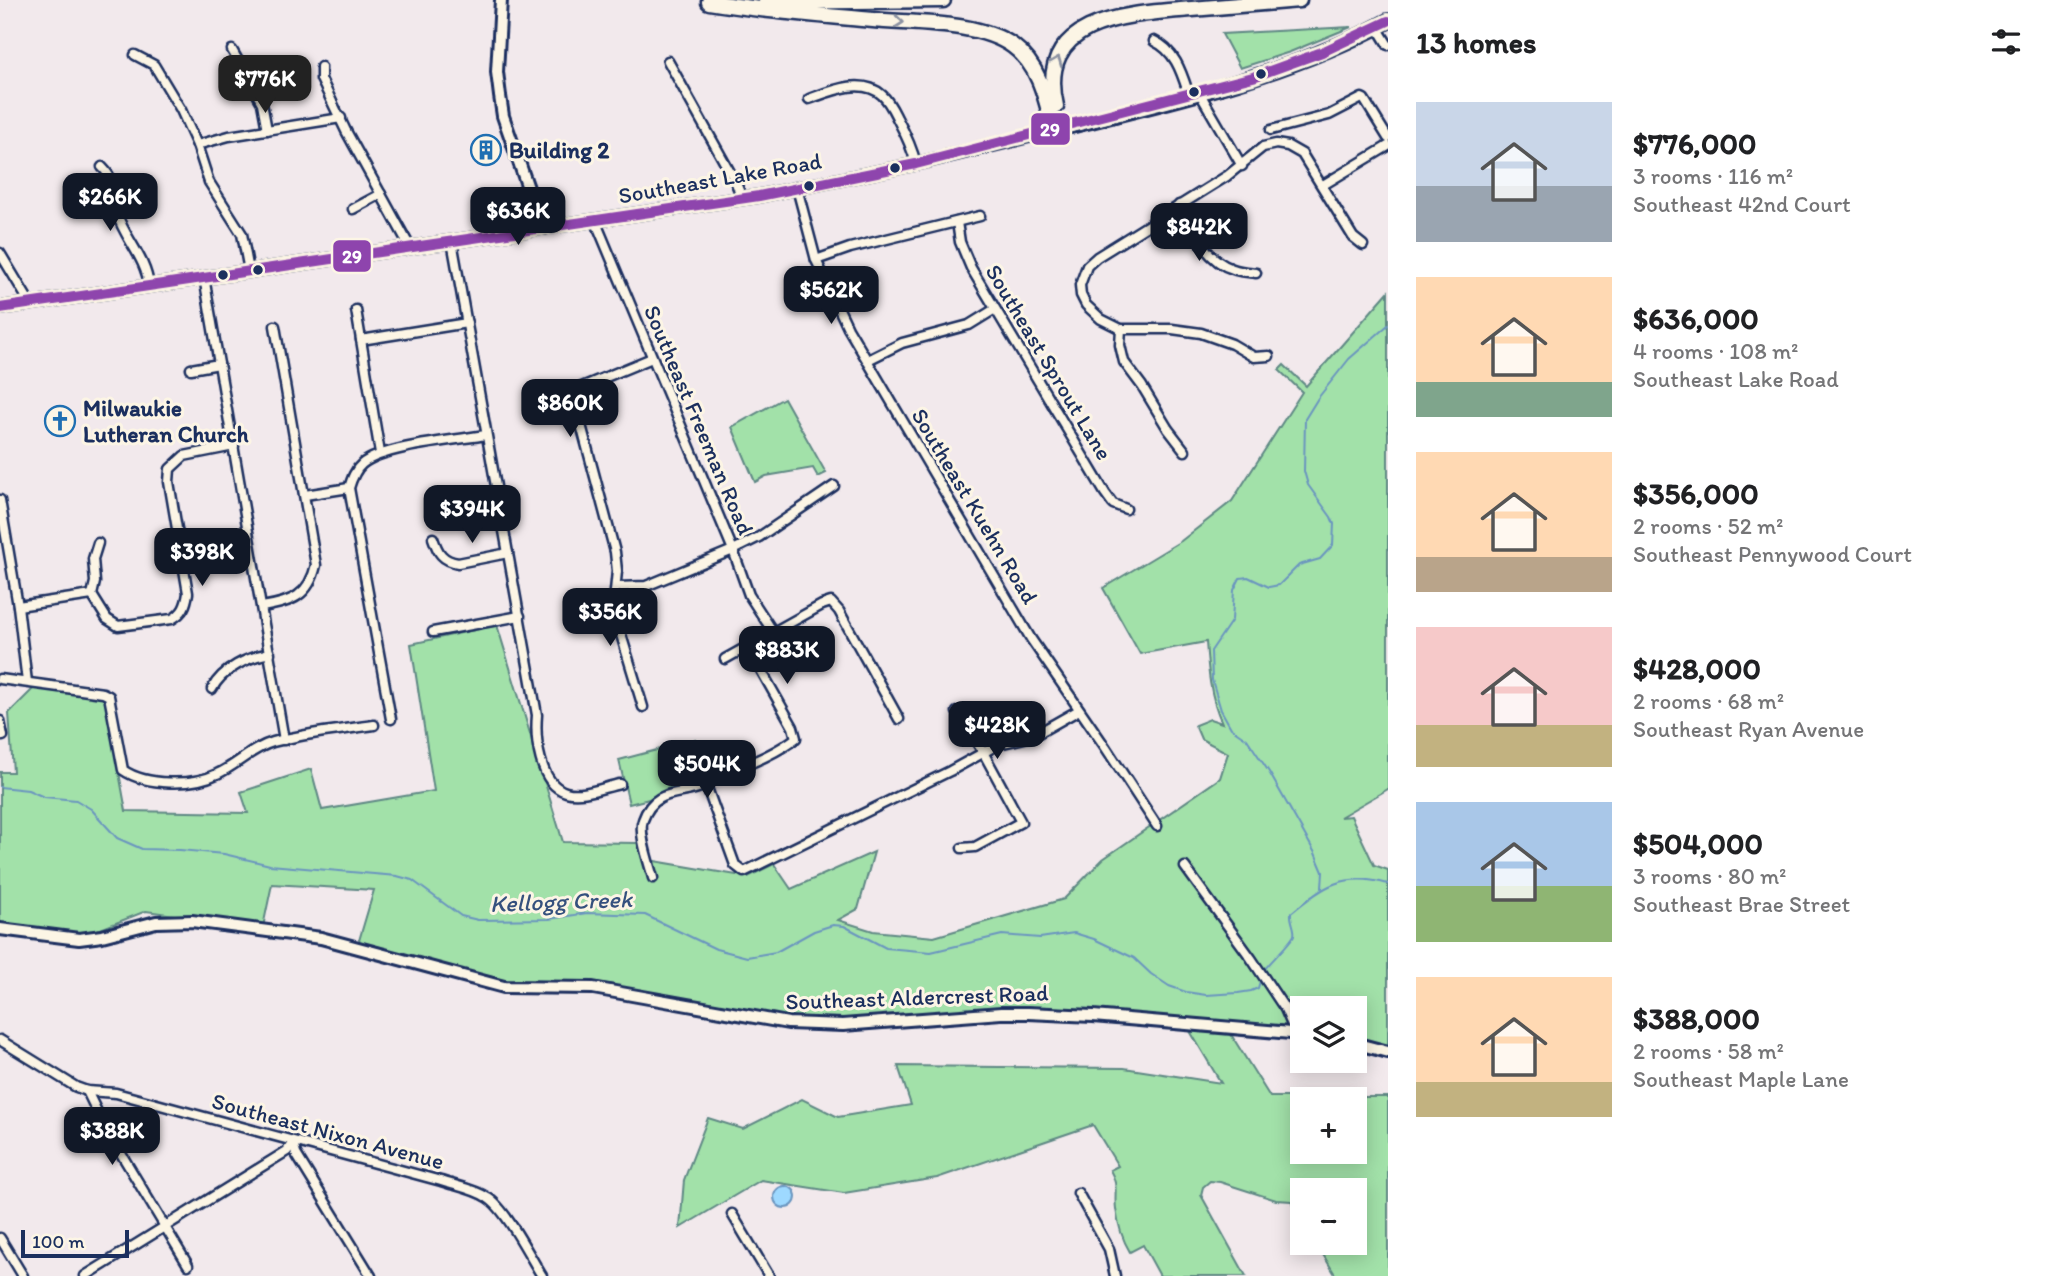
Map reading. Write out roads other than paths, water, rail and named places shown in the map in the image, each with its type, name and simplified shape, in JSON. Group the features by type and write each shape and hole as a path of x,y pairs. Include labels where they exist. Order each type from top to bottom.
{"highway":[{"path":"705,1 943,0"},
{"path":"1058,129 1053,71 1063,48 1070,40 1093,26 1117,17 1141,13 1299,0"},
{"path":"705,1 753,9 989,33 1014,47 1031,64 1058,129"}],"main road":[{"name":"Southeast Lake Road","path":"1058,129 1278,68 1383,23"}],"street":[{"path":"501,0 497,72 503,116 544,228"},
{"path":"1383,23 1388,45"},
{"path":"1154,41 1167,49 1175,60 1242,166"},
{"path":"232,50 262,103 267,130"},
{"path":"135,55 154,65 185,118 209,182 242,234 249,271"},
{"path":"668,61 742,198"},
{"path":"321,67 321,79 410,247"},
{"path":"809,99 837,89 858,86 880,93 887,100 911,143 916,164"},
{"path":"1270,130 1329,115 1362,98 1388,138"},
{"path":"197,145 217,139 341,118"},
{"name":"Southeast Lake Road","path":"0,308 742,198 916,164 1058,129"},
{"path":"1269,356 1255,357 1218,338 1187,330 1121,329 1101,319 1086,305 1081,295 1082,275 1097,257 1242,166 1263,147 1276,144 1288,146 1302,155 1353,237 1363,246"},
{"path":"1323,185 1388,146"},
{"path":"102,166 114,183 118,217 146,268 149,286"},
{"name":"Southeast Kuehn Road","path":"797,188 816,260 848,328 1031,639 1107,748 1157,826"},
{"path":"353,209 381,194"},
{"path":"1179,205 1204,248 1231,269 1256,273"},
{"path":"816,260 850,248 979,216"},
{"name":"Southeast Freeman Road","path":"595,220 733,550 749,595 773,632"},
{"name":"Southeast Sprout Lane","path":"957,222 964,253 995,309 1105,493 1113,504 1126,509"},
{"path":"452,241 520,616 542,762 552,784 567,793 620,783"},
{"path":"0,253 30,303"},
{"path":"204,277 284,740"},
{"path":"868,360 902,343 969,325 995,309"},
{"path":"356,310 380,453"},
{"path":"361,340 467,324"},
{"path":"262,607 294,599 310,584 316,555 275,326"},
{"path":"1121,329 1120,345 1124,362 1185,451"},
{"path":"643,707 616,618 615,552 572,391 652,358"},
{"path":"191,369 219,364"},
{"path":"391,719 349,488 354,473 380,453 486,435"},
{"path":"98,542 93,559 95,582 92,595 107,619 118,626 172,619 179,615 184,609 188,593 169,482 170,468 184,456 233,446"},
{"path":"617,587 646,586 733,550 759,537 834,486"},
{"path":"305,495 349,488"},
{"path":"0,500 18,606 27,682"},
{"path":"433,538 439,554 451,562 508,553"},
{"path":"18,606 92,595"},
{"path":"725,659 831,602 839,611 899,719"},
{"path":"433,632 520,616"},
{"path":"653,878 641,825 648,810 668,794 706,785 711,780 784,747 796,738 793,727 748,647"},
{"path":"212,689 219,676 258,655 270,653"},
{"path":"0,678 109,696 123,770 160,782 204,780 259,748 284,740 374,725"},
{"path":"706,785 735,865 744,872 950,771 983,752 1004,742 1033,736 1079,710"},
{"path":"957,712 983,752 1021,822 975,847 962,848"},
{"path":"0,721 3,736 0,736"},
{"path":"1185,867 1290,1017"},
{"name":"Southeast Aldercrest Road","path":"0,929 79,939 94,938 156,922 204,923 321,938 505,987 593,988 788,1023 843,1024 1028,1013 1290,1033"},
{"name":"Southeast Nixon Avenue","path":"0,1040 76,1087 87,1091 116,1093 441,1181 492,1200 509,1222 542,1276"},
{"path":"1367,1046 1388,1052"},
{"path":"87,1091 102,1122 188,1265"},
{"path":"85,1276 287,1152 293,1142"},
{"path":"293,1142 296,1154 371,1276"},
{"path":"1078,1193 1109,1249 1115,1276"},
{"path":"732,1214 769,1276"},
{"path":"0,1238 23,1276"}],"water":[{"path":"785,1186 793,1189 796,1197 793,1205 785,1208 777,1205 774,1197 777,1189"}],"waterway":[{"path":"1322,888 1323,872 1315,853 1269,772 1247,739 1231,728 1221,710 1212,680 1211,651 1232,620 1234,590 1240,578 1248,577 1269,587 1279,585 1299,565 1320,559 1333,545 1334,524 1308,485 1304,471 1305,419 1349,359 1388,325"},
{"name":"Kellogg Creek","path":"0,787 28,790 44,797 76,800 91,809 117,838 142,849 224,854 270,865 397,876 412,880 461,916 478,920 549,919 587,913 645,915 716,949 747,957 776,952 814,931 833,925 844,926 886,948 931,952 1002,935 1040,938 1074,933 1094,939 1134,958 1169,986 1186,992 1206,995 1251,991 1258,988 1261,978"},
{"name":"Kellogg Creek","path":"1264,970 1294,935 1291,913 1314,895 1347,880 1373,880 1388,884"}],"place":[{"name":"Building 2","path":"486,150"},
{"name":"Milwaukie Lutheran Church","path":"60,421"}]}
